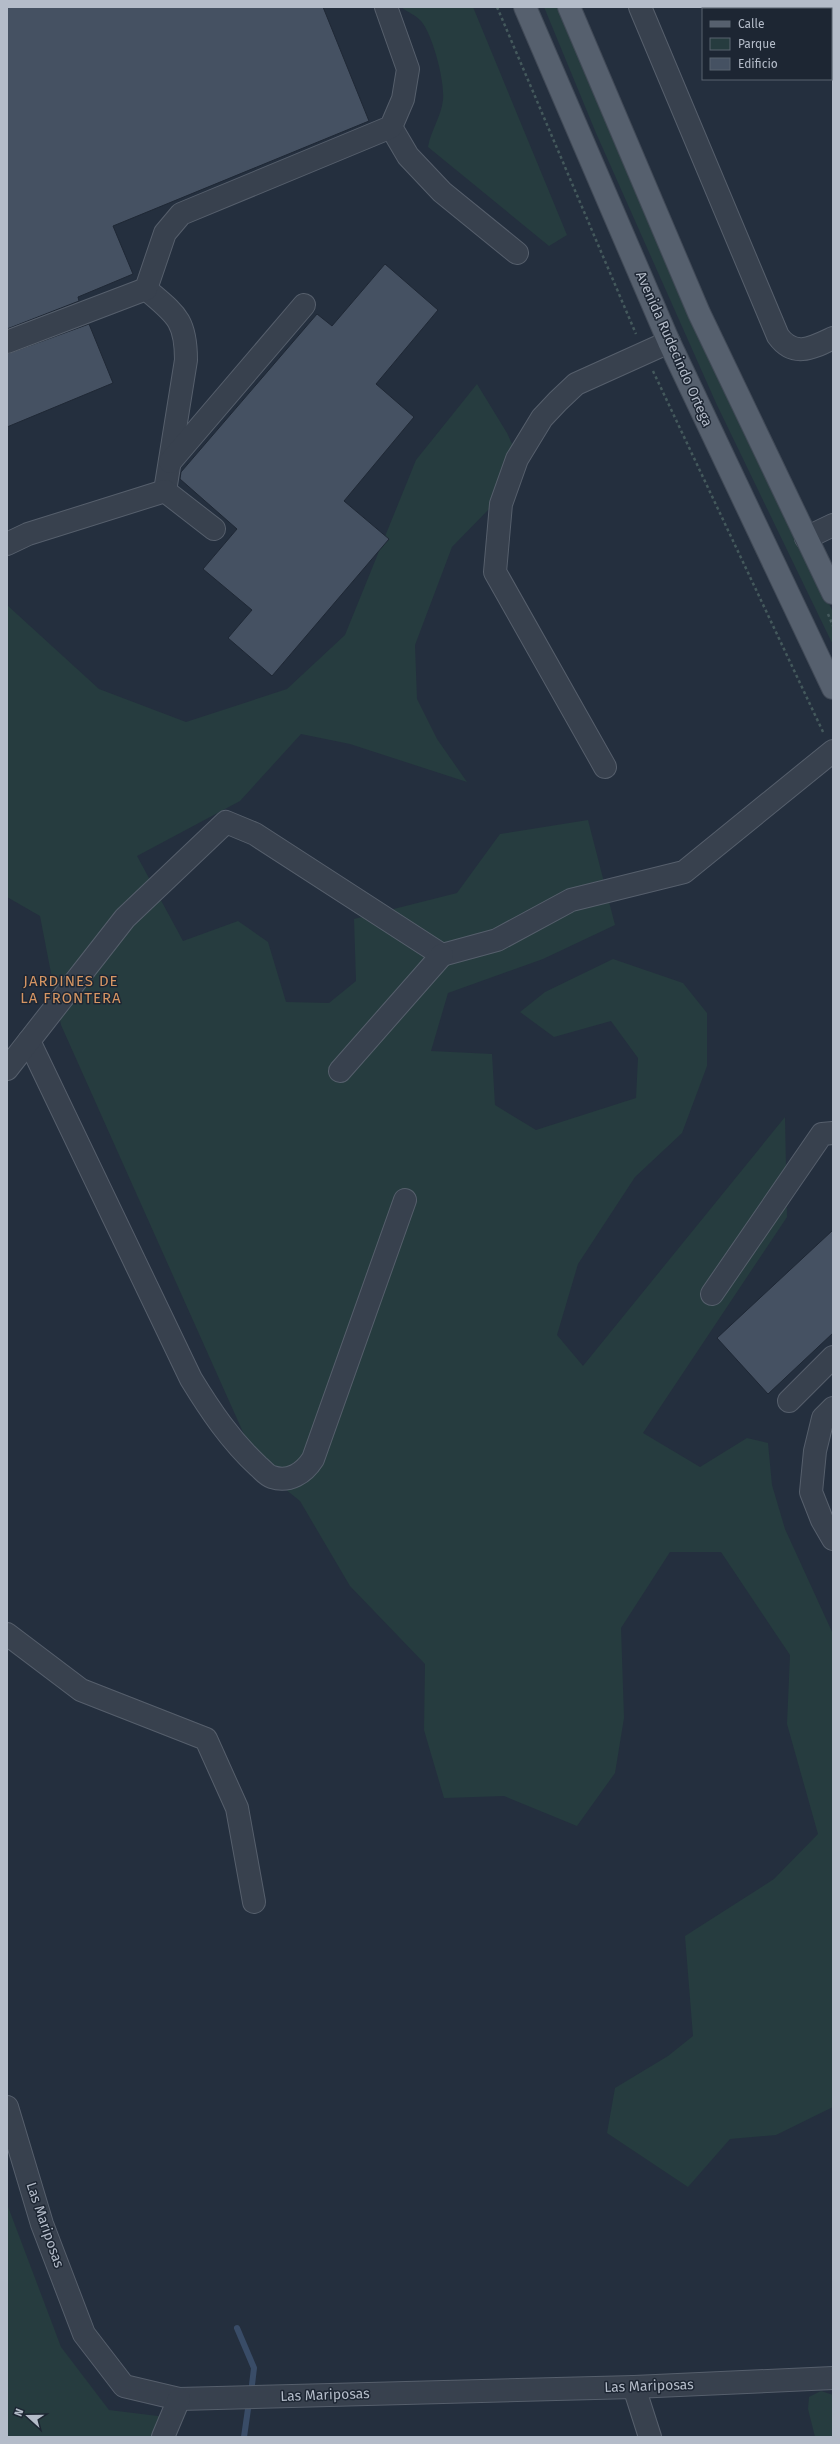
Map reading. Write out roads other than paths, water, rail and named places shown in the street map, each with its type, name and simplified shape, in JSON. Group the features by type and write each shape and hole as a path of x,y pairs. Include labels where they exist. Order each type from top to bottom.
{"main road":[{"name":"Avenida Rudecindo Ortega","path":"525,7 669,342 833,688"},
{"path":"569,7 699,312 806,538 830,579"}],"street":[{"path":"146,289 165,233 181,214 391,127 403,99 408,69 386,7"},
{"path":"640,7 778,336 788,347 802,350 833,338"},
{"path":"391,127 408,156 442,192 516,253"},
{"path":"7,342 146,289"},
{"path":"146,289 177,315 186,341 186,360 165,491"},
{"path":"170,462 304,306"},
{"path":"605,767 495,572 501,504 517,459 542,418 558,401 576,384 669,342"},
{"path":"165,491 214,529"},
{"path":"7,544 28,534 165,491"},
{"path":"806,538 833,526"},
{"path":"340,1071 442,955 497,940 571,900 684,872 833,751"},
{"path":"7,1069 125,918 226,822 255,834 442,955"},
{"path":"29,1041 191,1378 226,1432 270,1477 278,1479 293,1477 304,1471 313,1459 405,1200"},
{"path":"712,1294 822,1134 833,1133"},
{"path":"789,1401 833,1357"},
{"path":"833,1408 823,1418 815,1450 812,1492 822,1520 833,1539"},
{"path":"7,1634 81,1690 206,1739 237,1808 254,1902"},
{"name":"Las Mariposas","path":"7,2107 42,2224 84,2334 124,2386 179,2399 634,2387 833,2378"},
{"path":"634,2387 650,2437"},
{"path":"163,2437 179,2399"}],"waterway":[{"path":"237,2328 254,2368 251,2393"},
{"path":"244,2437 249,2402"}],"district":[{"name":"JARDINES DE LA FRONTERA","path":"71,990"}]}
